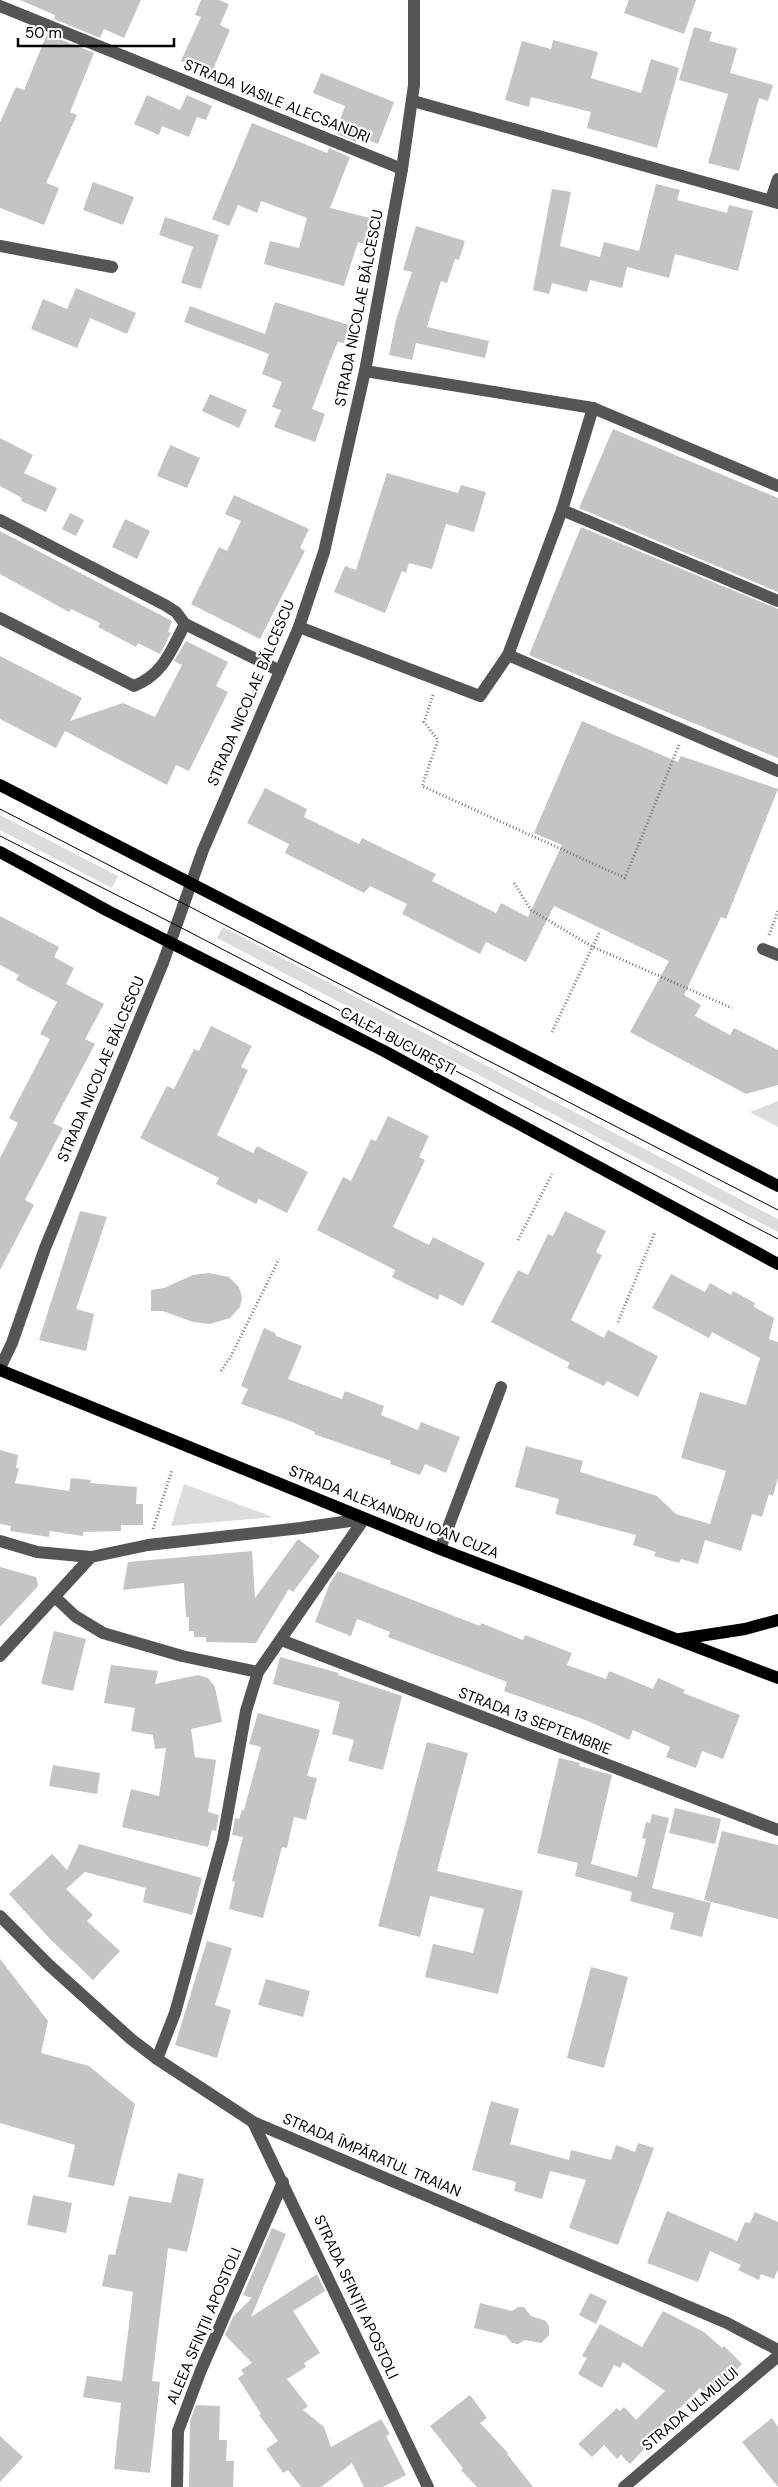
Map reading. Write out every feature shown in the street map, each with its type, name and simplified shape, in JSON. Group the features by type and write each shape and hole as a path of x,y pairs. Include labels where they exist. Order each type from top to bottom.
{"main road":[{"path":"0,785 532,1057 778,1186"},
{"name":"CALEA BUCUREȘTI","path":"0,852 384,1052 778,1264"},
{"name":"STRADA ALEXANDRU IOAN CUZA","path":"0,1369 364,1519 778,1678"},
{"path":"680,1639 745,1629 778,1620"}],"street":[{"name":"STRADA NICOLAE BĂLCESCU","path":"0,1369 12,1343 45,1248 171,942 191,884 241,757 299,627 324,552 365,371 402,169 413,101 414,0"},
{"name":"STRADA VASILE ALECSANDRI","path":"0,6 402,169"},
{"path":"413,101 774,201 778,179"},
{"path":"0,246 112,267"},
{"path":"365,371 593,408 778,486"},
{"path":"299,627 480,696 508,655 562,510 593,408"},
{"path":"562,510 778,601"},
{"path":"0,520 165,605 176,612 185,624 280,671"},
{"path":"0,618 134,686 149,680 159,672 185,624"},
{"path":"508,655 778,771"},
{"path":"763,949 778,955"},
{"path":"440,1549 501,1387"},
{"path":"0,1541 37,1552 91,1557 148,1545 364,1519"},
{"path":"157,2059 175,2013 223,1839 246,1711 258,1672 364,1519"},
{"path":"0,1656 56,1598 91,1557"},
{"path":"56,1598 75,1616 103,1633 182,1656 258,1672"},
{"name":"STRADA 13 SEPTEMBRIE","path":"281,1640 778,1830"},
{"name":"STRADA ÎMPĂRATUL TRAIAN","path":"0,1916 131,2040 253,2122 727,2323 778,2350"},
{"name":"STRADA SFINȚII APOSTOLI","path":"253,2122 428,2487"},
{"name":"ALEEA SFINȚII APOSTOLI","path":"177,2487 178,2431 201,2370 283,2182"},
{"name":"STRADA ULMULUI","path":"624,2487 778,2356"}],"path":[{"path":"438,680 424,722 438,740 422,786 625,878 685,731"},
{"path":"514,883 530,910 593,947 732,1008"},
{"path":"763,949 778,911"},
{"path":"552,1032 600,931"},
{"path":"518,1240 552,1174"},
{"path":"618,1322 655,1232"},
{"path":"220,1371 231,1356 279,1259"},
{"path":"148,1545 172,1470"}],"shaded area":[{"path":"0,815 118,876 112,888 0,830"},
{"path":"223,927 778,1219 778,1232 217,938"},
{"path":"778,1101 778,1127 750,1112"},
{"path":"184,1484 273,1517 171,1526"}],"building":[{"path":"20,0 141,0 124,38 104,29 100,38 54,19 55,15"},
{"path":"201,0 219,0 229,4 220,25 230,30 211,74 181,61 201,17 195,15"},
{"path":"629,0 696,0 684,34 624,13"},
{"path":"694,27 712,32 709,41 737,48 730,73 773,85 768,101 759,98 739,171 708,163 728,94 679,80"},
{"path":"47,34 94,53 70,112 77,115 46,183 59,188 44,225 0,208 0,122 16,87 24,90"},
{"path":"553,40 598,52 591,78 641,93 651,59 679,68 657,148 587,128 591,112 531,97 529,107 505,100 522,41 551,49"},
{"path":"321,73 394,102 378,144 358,136 356,142 335,133 345,106 313,93"},
{"path":"147,95 180,110 187,95 212,106 206,120 197,117 189,137 162,126 159,135 134,124"},
{"path":"252,123 327,153 329,148 350,157 330,208 374,219 368,245 358,242 344,286 264,264 270,241 299,248 307,218 261,201 257,213 238,205 229,226 212,219"},
{"path":"93,182 134,197 123,225 83,210"},
{"path":"656,184 680,190 677,200 727,213 729,205 753,211 738,271 675,254 669,278 627,267 622,288 590,280 587,292 552,283 549,294 533,290 552,189 571,192 560,246 600,257 604,242 639,251"},
{"path":"165,217 219,235 201,289 181,283 193,247 159,235"},
{"path":"416,226 465,241 459,260 455,259 447,283 441,281 427,327 489,341 485,358 416,343 412,360 389,355 396,320 412,272 403,270"},
{"path":"76,288 136,313 127,334 90,318 77,348 31,329 43,299 67,309"},
{"path":"275,302 349,325 344,343 338,342 335,348 312,409 325,414 315,442 274,427 281,410 272,407 282,382 262,374 269,354 184,322 190,306 265,334"},
{"path":"210,394 247,410 239,428 202,411"},
{"path":"613,429 778,498 778,592 579,508"},
{"path":"0,438 33,455 24,473 57,488 46,512 21,501 22,498 0,486"},
{"path":"170,445 200,458 187,488 157,476"},
{"path":"387,473 458,493 461,485 486,492 474,532 446,524 432,569 409,563 406,573 402,571 385,613 334,592 345,566 356,570"},
{"path":"234,495 309,529 300,548 305,551 260,639 191,604 219,547 227,551 241,521 225,514"},
{"path":"70,513 84,520 76,536 62,529"},
{"path":"125,519 150,531 137,559 112,547"},
{"path":"581,527 778,609 778,758 529,655"},
{"path":"0,531 172,621 168,632 171,633 160,654 138,643 136,647 98,627 100,623 71,609 69,612 0,574"},
{"path":"186,641 228,662 216,686 228,692 189,771 176,765 167,785 65,731 56,748 0,719 0,656 82,698 70,721 123,703 155,717 182,665 174,661"},
{"path":"582,721 678,762 681,756 778,789 726,919 721,917 684,995 701,1005 695,1016 730,1035 734,1028 778,1050 778,1085 746,1094 630,1032 669,961 554,906 526,962 486,942 480,954 402,914 407,904 370,886 364,893 285,853 289,844 247,823 265,788 307,809 304,817 359,844 362,838 436,874 432,881 496,913 501,903 528,917 562,845 534,833"},
{"path":"0,916 59,947 54,957 74,968 66,984 104,1004 85,1039 95,1044 53,1123 63,1128 25,1200 34,1205 0,1270 0,1158 18,1123 9,1118 50,1039 40,1034 57,1002 16,980 19,975 0,965"},
{"path":"211,1026 252,1046 241,1067 248,1070 217,1135 253,1153 257,1146 308,1172 287,1213 259,1199 256,1204 216,1184 219,1178 140,1138 167,1086 174,1089 194,1049 199,1051"},
{"path":"388,1116 429,1136 419,1157 425,1160 393,1227 429,1245 433,1237 485,1263 463,1306 440,1294 438,1300 392,1277 395,1270 317,1230 343,1177 351,1181 371,1139 376,1141"},
{"path":"80,1211 107,1217 76,1309 94,1314 86,1351 39,1340"},
{"path":"565,1211 606,1231 596,1252 602,1255 571,1320 604,1338 608,1330 658,1356 638,1397 607,1381 604,1386 567,1368 570,1363 491,1322 518,1270 528,1275 548,1234 553,1236"},
{"path":"209,1273 229,1277 239,1287 242,1298 240,1307 230,1318 210,1324 193,1322 163,1311 151,1311 151,1290 164,1288 193,1275"},
{"path":"671,1274 705,1292 710,1283 731,1295 733,1291 755,1303 754,1307 774,1318 769,1339 778,1342 778,1478 773,1496 769,1494 762,1517 752,1514 741,1551 705,1540 698,1564 681,1559 679,1563 654,1556 656,1552 633,1545 636,1535 555,1514 559,1499 515,1487 526,1446 583,1461 580,1472 657,1496 676,1514 710,1524 726,1471 681,1458 700,1392 746,1405 760,1358 712,1332 709,1338 652,1308"},
{"path":"264,1328 275,1333 276,1336 302,1346 288,1379 342,1399 345,1391 384,1406 381,1415 418,1430 421,1422 460,1437 446,1473 425,1464 420,1475 390,1464 391,1461 314,1434 315,1432 292,1422 241,1404 248,1389 241,1386"},
{"path":"0,1450 18,1455 16,1468 19,1468 15,1483 69,1491 71,1478 91,1480 90,1483 137,1487 136,1504 143,1504 143,1525 121,1525 121,1531 83,1532 83,1536 50,1531 49,1537 10,1531 11,1526 0,1524"},
{"path":"298,1539 320,1556 293,1592 289,1589 256,1643 206,1642 206,1637 194,1637 194,1631 189,1631 189,1617 186,1617 184,1583 123,1590 128,1562 252,1551 255,1598"},
{"path":"0,1567 36,1577 38,1586 0,1627"},
{"path":"338,1571 480,1626 481,1623 523,1640 525,1635 572,1653 567,1665 606,1679 609,1671 653,1689 658,1678 685,1690 683,1693 740,1715 723,1759 702,1751 696,1768 666,1757 670,1747 633,1730 629,1740 588,1721 504,1691 507,1682 388,1637 390,1632 357,1619 351,1636 315,1622 330,1583"},
{"path":"54,1631 86,1639 73,1691 41,1684"},
{"path":"280,1657 339,1673 338,1675 402,1696 383,1770 348,1761 354,1740 332,1734 340,1702 273,1684"},
{"path":"111,1665 158,1671 155,1684 198,1675 208,1678 215,1687 222,1722 191,1729 195,1757 216,1760 208,1812 219,1815 216,1831 212,1830 208,1847 122,1827 131,1789 159,1796 166,1748 155,1749 153,1735 131,1731 135,1708 104,1703"},
{"path":"258,1713 320,1730 307,1776 317,1778 306,1820 294,1817 287,1848 282,1847 263,1918 229,1909 235,1882 232,1881 243,1837 232,1835 235,1818 239,1819 242,1810 244,1810 261,1747 249,1744"},
{"path":"427,1742 468,1753 437,1871 523,1891 498,1994 425,1977 433,1944 473,1953 484,1909 430,1896 420,1937 378,1926"},
{"path":"559,1758 580,1763 579,1766 612,1775 591,1864 637,1877 646,1839 642,1838 646,1822 650,1823 652,1814 669,1818 652,1888 711,1903 702,1937 670,1929 674,1913 630,1901 632,1892 575,1876 578,1863 537,1853"},
{"path":"53,1765 100,1773 97,1794 49,1786"},
{"path":"675,1808 721,1819 715,1844 669,1833"},
{"path":"722,1831 778,1845 778,1919 704,1900"},
{"path":"79,1844 202,1878 192,1915 143,1902 146,1888 85,1872 66,1889 93,1915 87,1921 120,1951 93,1980 50,1939 9,1894 52,1854 67,1870"},
{"path":"207,1941 232,1948 215,2005 231,2010 217,2058 175,2045"},
{"path":"0,1959 48,2021 41,2053 89,2066 135,2104 114,2186 68,2177 75,2145 0,2123"},
{"path":"591,1967 628,1977 604,2068 567,2058"},
{"path":"266,1979 310,1991 303,2017 258,2005"},
{"path":"491,2101 519,2109 510,2144 569,2160 571,2150 611,2160 616,2145 635,2152 638,2143 654,2148 618,2245 569,2228 586,2180 550,2171 542,2199 514,2191 516,2182 472,2170"},
{"path":"178,2173 204,2179 187,2252 168,2248 152,2381 160,2382 150,2473 114,2469 121,2403 83,2397 87,2376 122,2381 133,2292 102,2286 109,2254 115,2255 129,2196 171,2203"},
{"path":"33,2195 72,2203 66,2233 27,2225"},
{"path":"667,2211 737,2241 745,2222 750,2223 755,2212 778,2222 778,2269 774,2279 761,2274 759,2280 738,2270 741,2265 710,2251 698,2282 647,2263"},
{"path":"272,2228 286,2234 251,2317 317,2274 325,2291 293,2311 320,2353 304,2363 306,2367 287,2379 308,2406 303,2410 324,2427 331,2447 381,2419 390,2434 386,2436 406,2475 383,2487 364,2487 352,2463 321,2487 301,2487 288,2470 283,2473 266,2449 278,2441 259,2415 261,2414 238,2378 244,2374 241,2370 252,2363 225,2335 233,2317 252,2298 243,2295"},
{"path":"590,2293 607,2301 596,2324 579,2315"},
{"path":"480,2303 512,2311 518,2307 524,2307 531,2316 546,2321 549,2326 549,2335 541,2343 525,2340 518,2344 512,2343 506,2336 474,2328"},
{"path":"663,2311 704,2332 722,2348 724,2346 742,2364 710,2398 700,2388 659,2429 661,2431 630,2464 621,2455 617,2459 604,2445 592,2457 578,2444 617,2408 620,2411 624,2407 636,2420 665,2391 623,2362 620,2368 614,2365 602,2388 578,2374 587,2358 582,2356 600,2324 642,2347"},
{"path":"470,2395 487,2418 480,2423 508,2453 533,2487 477,2487 461,2470 463,2468 430,2426"},
{"path":"196,2405 220,2406 219,2440 227,2440 226,2461 234,2461 233,2487 189,2487 190,2421"},
{"path":"772,2418 778,2427 778,2487 742,2442"},
{"path":"0,2436 23,2457 0,2482"}],"tram line":[{"path":"0,809 778,1210"},
{"path":"0,836 176,925 778,1239"}]}
